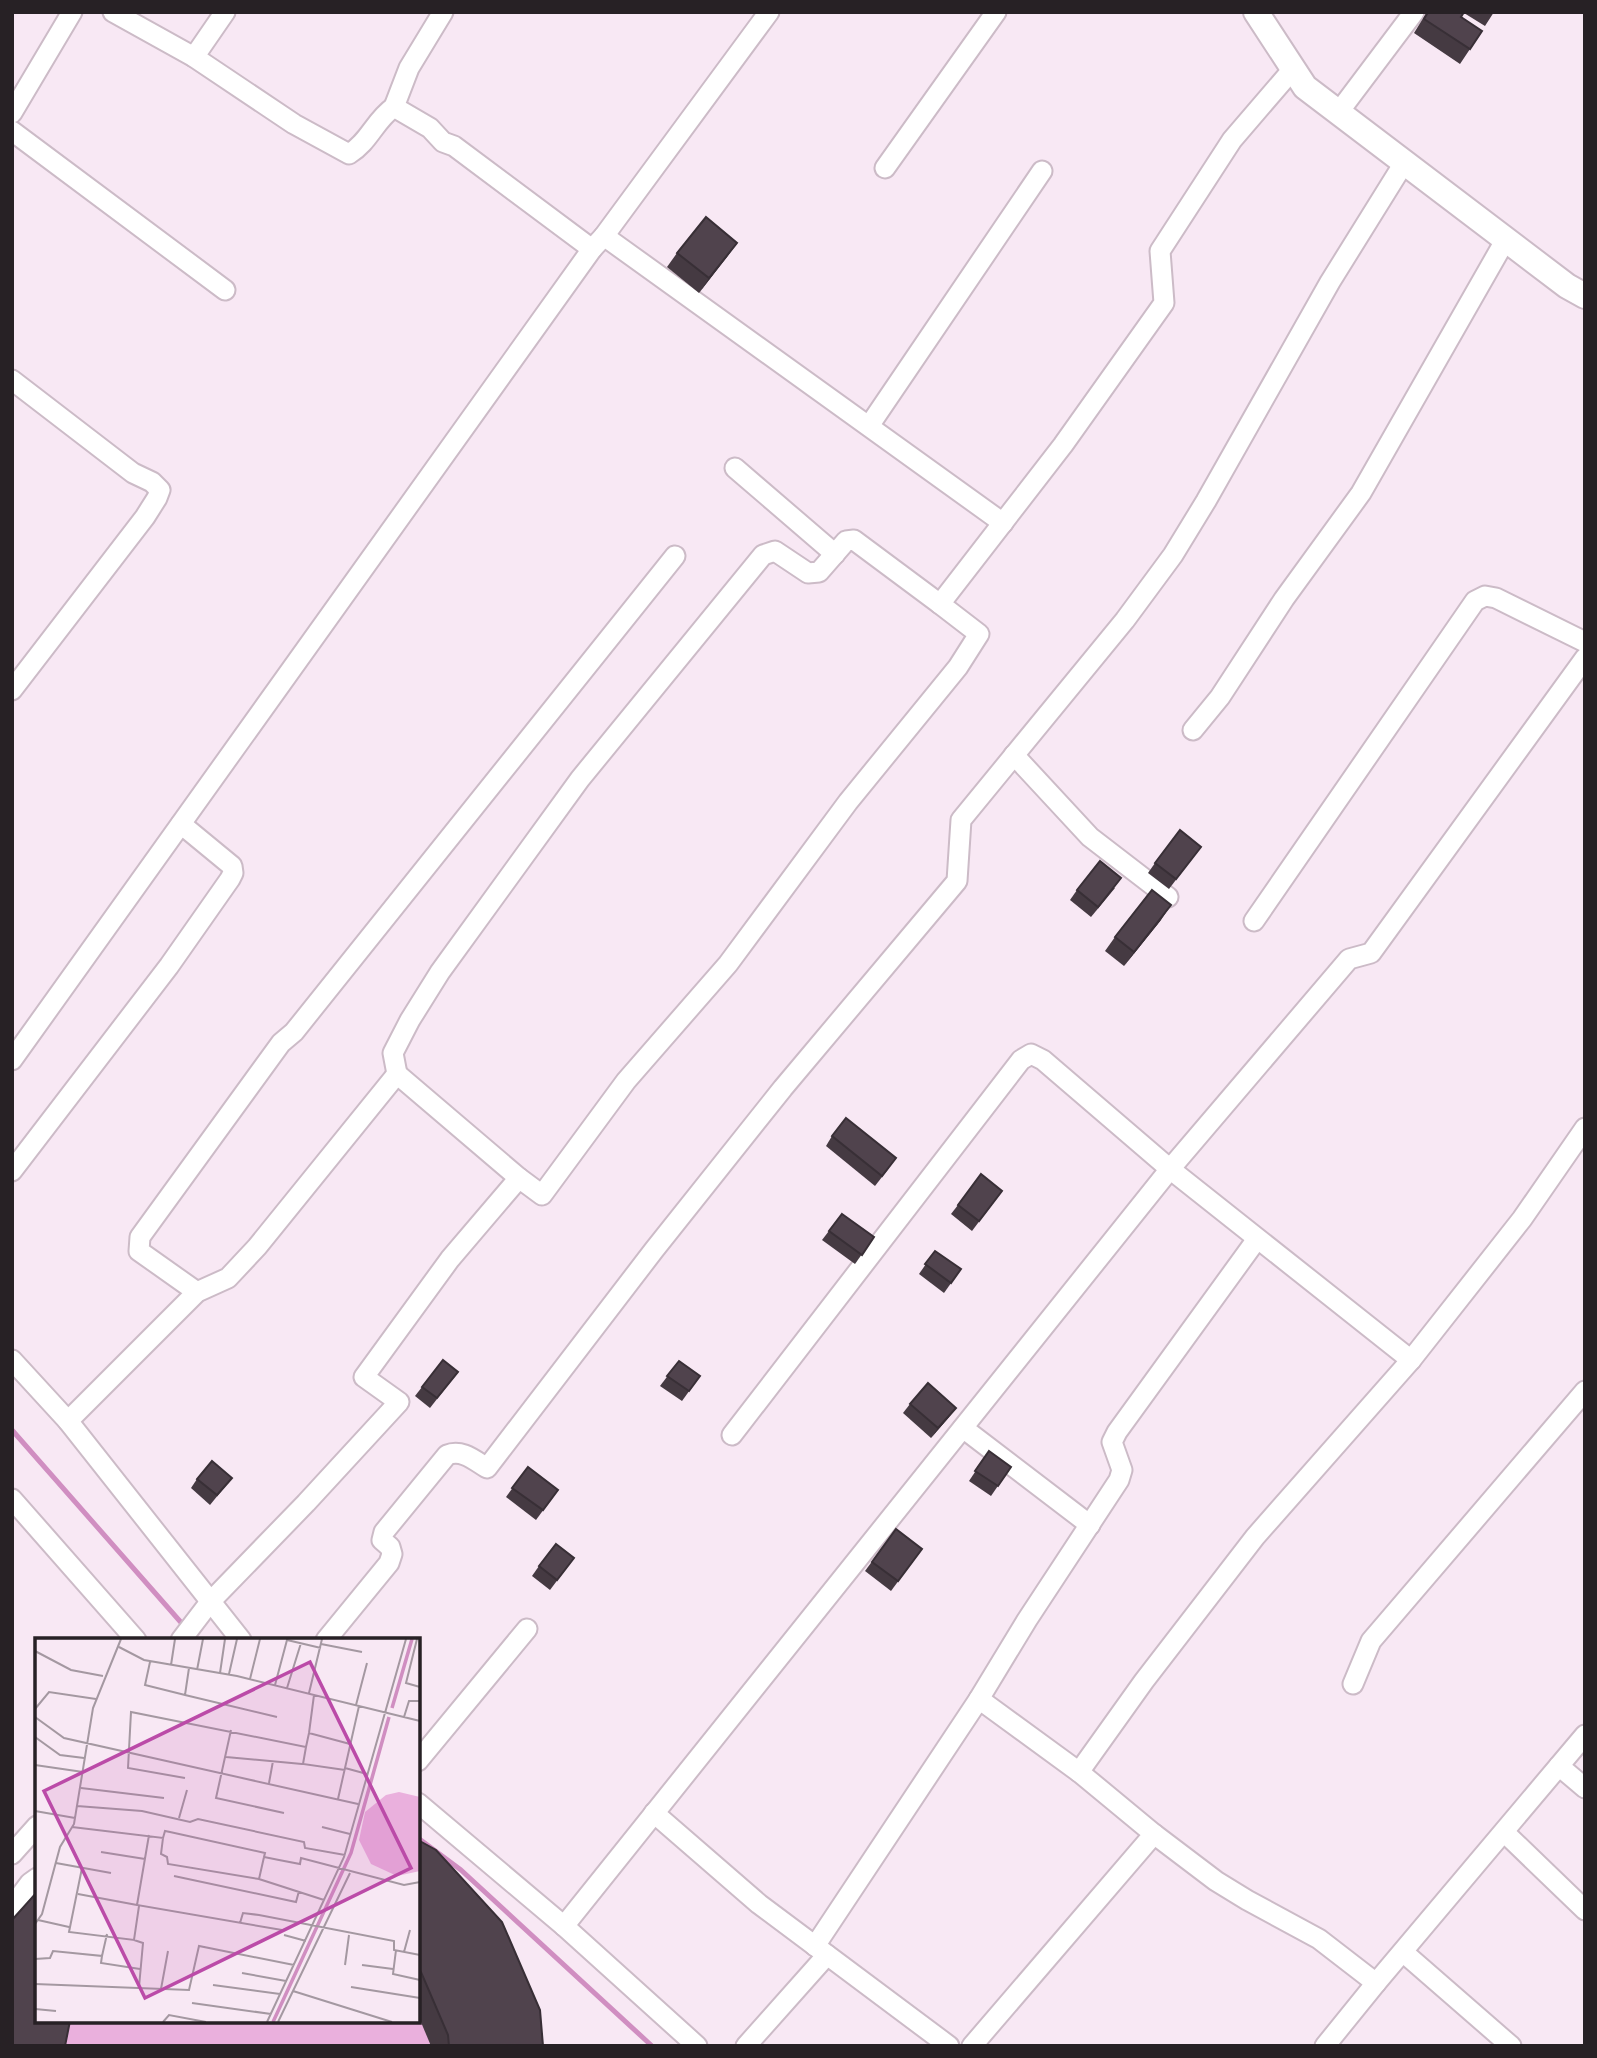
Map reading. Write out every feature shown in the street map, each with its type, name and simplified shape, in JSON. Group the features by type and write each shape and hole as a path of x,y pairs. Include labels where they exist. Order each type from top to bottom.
{"main road":[{"path":"1256,12 1305,87 1567,286 1585,296"}],"street":[{"path":"12,113 72,12"},
{"path":"113,12 194,57 294,124 349,154 360,148 384,114 394,107 409,68 443,12"},
{"path":"194,57 225,12"},
{"path":"12,1060 598,242 769,12"},
{"path":"885,168 996,12"},
{"path":"1338,113 1414,12"},
{"path":"940,604 1063,445 1164,303 1160,251 1233,140 1293,69"},
{"path":"394,107 430,128 443,142 454,146 869,426 1003,523"},
{"path":"12,131 225,290"},
{"path":"328,1638 389,1563 392,1554 390,1547 382,1540 384,1532 447,1455 455,1452 487,1468 654,1250 783,1088 957,881 961,820 1125,620 1172,555 1206,501 1330,282 1404,163"},
{"path":"869,426 1042,171"},
{"path":"1193,730 1220,697 1284,599 1361,493 1506,239"},
{"path":"12,380 132,473 152,482 160,490 145,517 12,690"},
{"path":"735,468 835,554"},
{"path":"854,540 940,604 979,634 958,667 848,802 728,964 626,1081 542,1195 397,1074 393,1053 440,972 572,789 763,555 775,551 808,573 814,573 819,572 846,541 854,540"},
{"path":"197,1292 139,1251 140,1237 281,1043 294,1031 675,556"},
{"path":"1254,921 1475,601 1485,596 1496,598 1585,642"},
{"path":"564,1926 1170,1169 1349,959 1371,953 1585,658"},
{"path":"1014,755 1090,837 1168,897"},
{"path":"12,1171 169,966 233,873 232,866 181,824"},
{"path":"732,1435 1021,1060 1031,1054 1043,1060 1170,1169 1411,1360"},
{"path":"68,1421 197,1292 228,1278 257,1247 397,1074"},
{"path":"1079,1772 1143,1681 1255,1537 1411,1360 1522,1219 1585,1128"},
{"path":"183,1638 210,1602 399,1402 364,1377 450,1259 519,1178"},
{"path":"746,2046 821,1950 1027,1620 1119,1480 1122,1470 1112,1442 1117,1432 1257,1239"},
{"path":"12,1360 68,1421 239,1638"},
{"path":"1353,1684 1371,1641 1585,1391"},
{"path":"963,1428 1090,1525"},
{"path":"12,1499 134,1638"},
{"path":"420,1759 527,1629"},
{"path":"979,1699 1079,1772 1154,1835 1216,1881 1319,1939 1376,1983"},
{"path":"1325,2046 1585,1735"},
{"path":"1559,1766 1585,1788"},
{"path":"420,1805 564,1926 697,2046"},
{"path":"654,1813 759,1904 948,2046"},
{"path":"12,1854 35,1828"},
{"path":"1504,1832 1585,1910"},
{"path":"972,2046 1154,1835"},
{"path":"12,1907 35,1880"},
{"path":"1403,1952 1511,2046"}],"shaded area":[{"path":"420,1869 528,2046 12,2046 35,2023 420,2023"}],"building":[{"path":"1428,12 1464,12 1461,17 1482,31 1470,49 1424,19"},
{"path":"706,217 737,243 709,278 677,253"},
{"path":"1180,830 1201,847 1176,879 1155,863"},
{"path":"1100,861 1121,878 1098,907 1077,890"},
{"path":"1152,890 1171,905 1134,952 1115,937"},
{"path":"846,1118 896,1158 882,1176 832,1136"},
{"path":"981,1174 1002,1191 979,1221 958,1205"},
{"path":"842,1214 874,1237 862,1255 829,1231"},
{"path":"935,1251 961,1269 951,1283 925,1264"},
{"path":"443,1360 458,1372 437,1398 422,1387"},
{"path":"679,1361 700,1376 689,1391 667,1376"},
{"path":"928,1383 956,1408 938,1428 910,1404"},
{"path":"989,1451 1011,1467 998,1486 975,1471"},
{"path":"212,1461 232,1478 217,1495 197,1479"},
{"path":"528,1467 558,1490 543,1510 512,1488"},
{"path":"896,1529 922,1549 898,1581 872,1562"},
{"path":"556,1544 574,1558 557,1580 539,1566"},
{"path":"420,1841 436,1850 502,1922 540,2010 543,2046 449,2046 448,2035 421,1972"},
{"path":"35,1894 35,2023 70,2023 65,2046 12,2046 12,1920"}],"waterway":[{"path":"12,1430 185,1627"},
{"path":"420,1839 461,1870 652,2046"}]}
